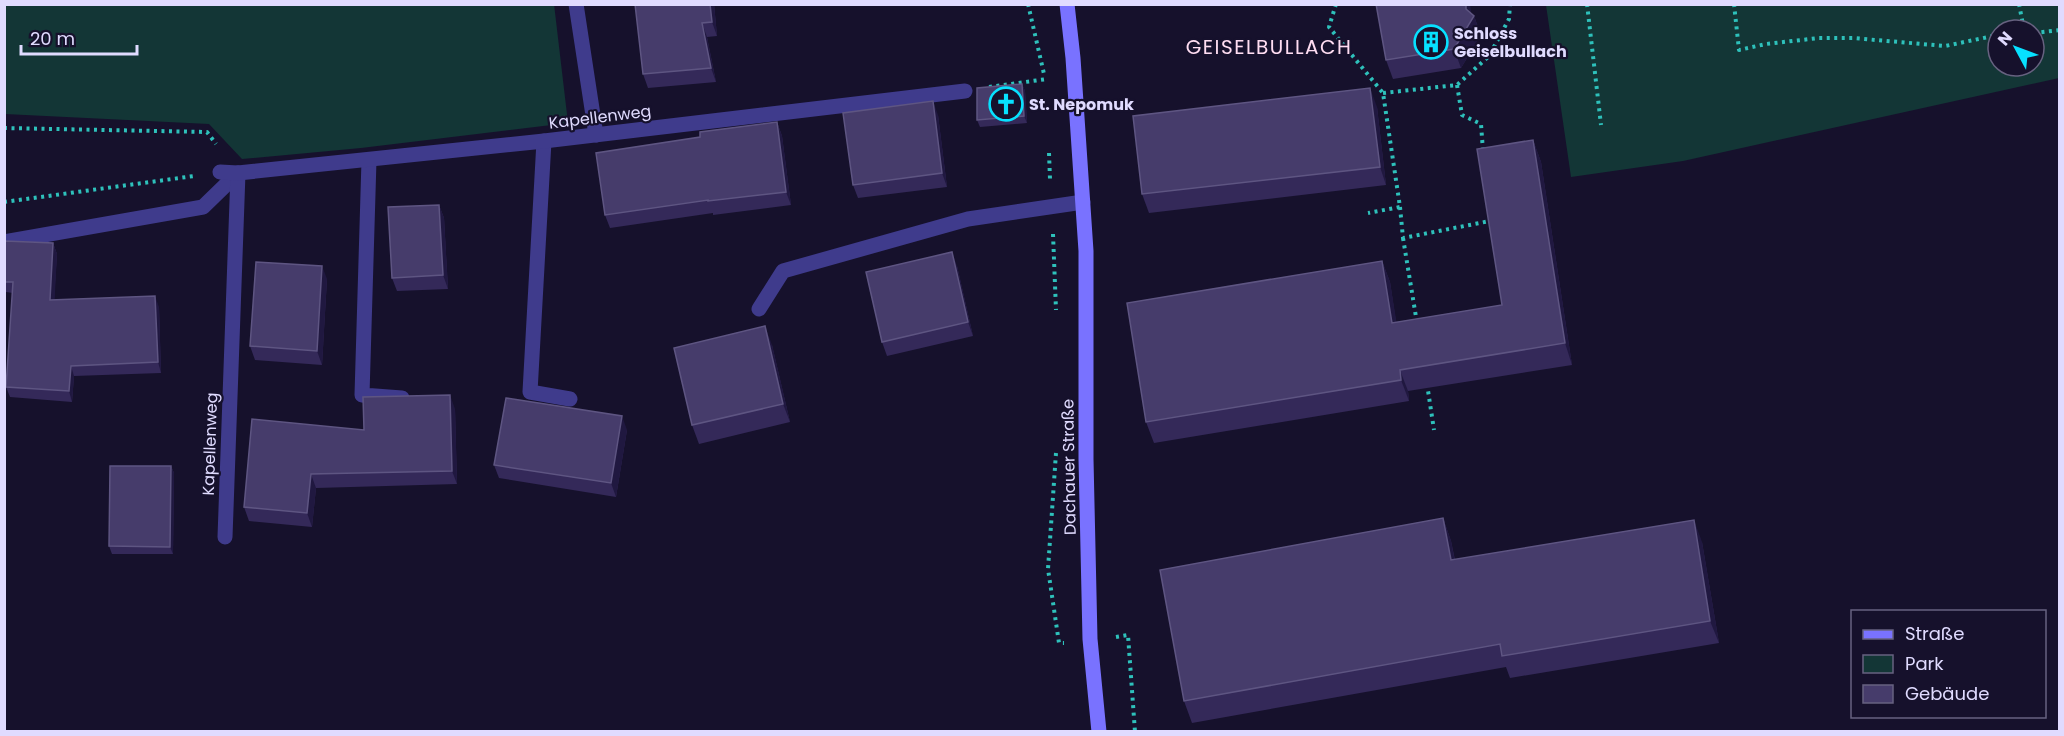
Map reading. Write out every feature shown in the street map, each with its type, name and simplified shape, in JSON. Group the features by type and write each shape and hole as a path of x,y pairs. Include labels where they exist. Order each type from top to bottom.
{"street":[{"path":"576,4 596,135"},
{"name":"Dachauer Straße","path":"1067,4 1073,58 1086,251 1086,459 1090,639 1099,732"},
{"name":"Kapellenweg","path":"220,172 238,173 544,141 965,91"},
{"path":"544,141 530,392 570,399"},
{"path":"369,160 362,395 417,400"},
{"path":"4,243 202,207 238,173"},
{"name":"Kapellenweg","path":"225,537 238,173"},
{"path":"759,309 783,272 968,219 1083,202"}],"path":[{"path":"1028,4 1046,90"},
{"path":"1336,4 1329,27 1383,93 1418,328"},
{"path":"1383,93 1457,85 1489,56 1509,19 1510,4"},
{"path":"1587,4 1600,124"},
{"path":"1734,4 1738,50 1766,44 1819,38 1853,38 1945,46 1986,37"},
{"path":"965,91 1045,79"},
{"path":"1457,85 1461,115 1481,124 1484,156"},
{"path":"4,128 207,132 238,173"},
{"path":"1049,149 1056,320"},
{"path":"4,202 220,172"},
{"path":"1368,213 1400,207"},
{"path":"1403,238 1490,221 1489,210"},
{"path":"1425,374 1434,430"},
{"path":"1056,444 1048,568 1059,643 1128,635 1135,732"}],"green space":[{"path":"554,4 568,123 361,148 242,159 209,124 5,114 5,5"},
{"path":"1546,5 2059,5 2059,78 1683,161 1571,177"}],"building":[{"path":"635,4 710,4 712,22 702,23 711,68 643,74"},
{"name":"Schloss Geiselbullach","path":"1376,4 1466,4 1466,9 1474,16 1454,49 1386,60"},
{"path":"1022,84 1024,116 977,120 977,88"},
{"path":"1370,88 1380,167 1142,194 1133,116"},
{"path":"933,101 942,173 853,185 843,113"},
{"path":"777,122 786,192 708,200 605,215 596,153 700,137 700,132"},
{"path":"1533,140 1565,343 1400,370 1401,380 1146,422 1127,303 1382,261 1392,323 1502,305 1477,149"},
{"path":"439,205 443,275 392,278 388,207"},
{"path":"5,241 53,243 50,300 155,296 158,362 71,366 69,391 6,387 13,282 4,282"},
{"path":"952,252 968,322 882,342 866,272"},
{"path":"256,262 322,266 317,351 250,346"},
{"path":"765,326 783,404 692,425 674,348"},
{"path":"450,395 452,471 311,474 307,513 244,507 252,419 364,430 363,397"},
{"path":"506,398 622,416 611,483 494,465"},
{"path":"110,466 171,466 170,547 109,546"},
{"path":"1443,518 1451,560 1694,520 1710,621 1502,656 1500,644 1184,701 1160,570"}],"place":[{"name":"Schloss Geiselbullach","path":"1431,42"},
{"name":"St. Nepomuk","path":"1006,104"}],"district":[{"name":"GEISELBULLACH","path":"1269,47"}]}
